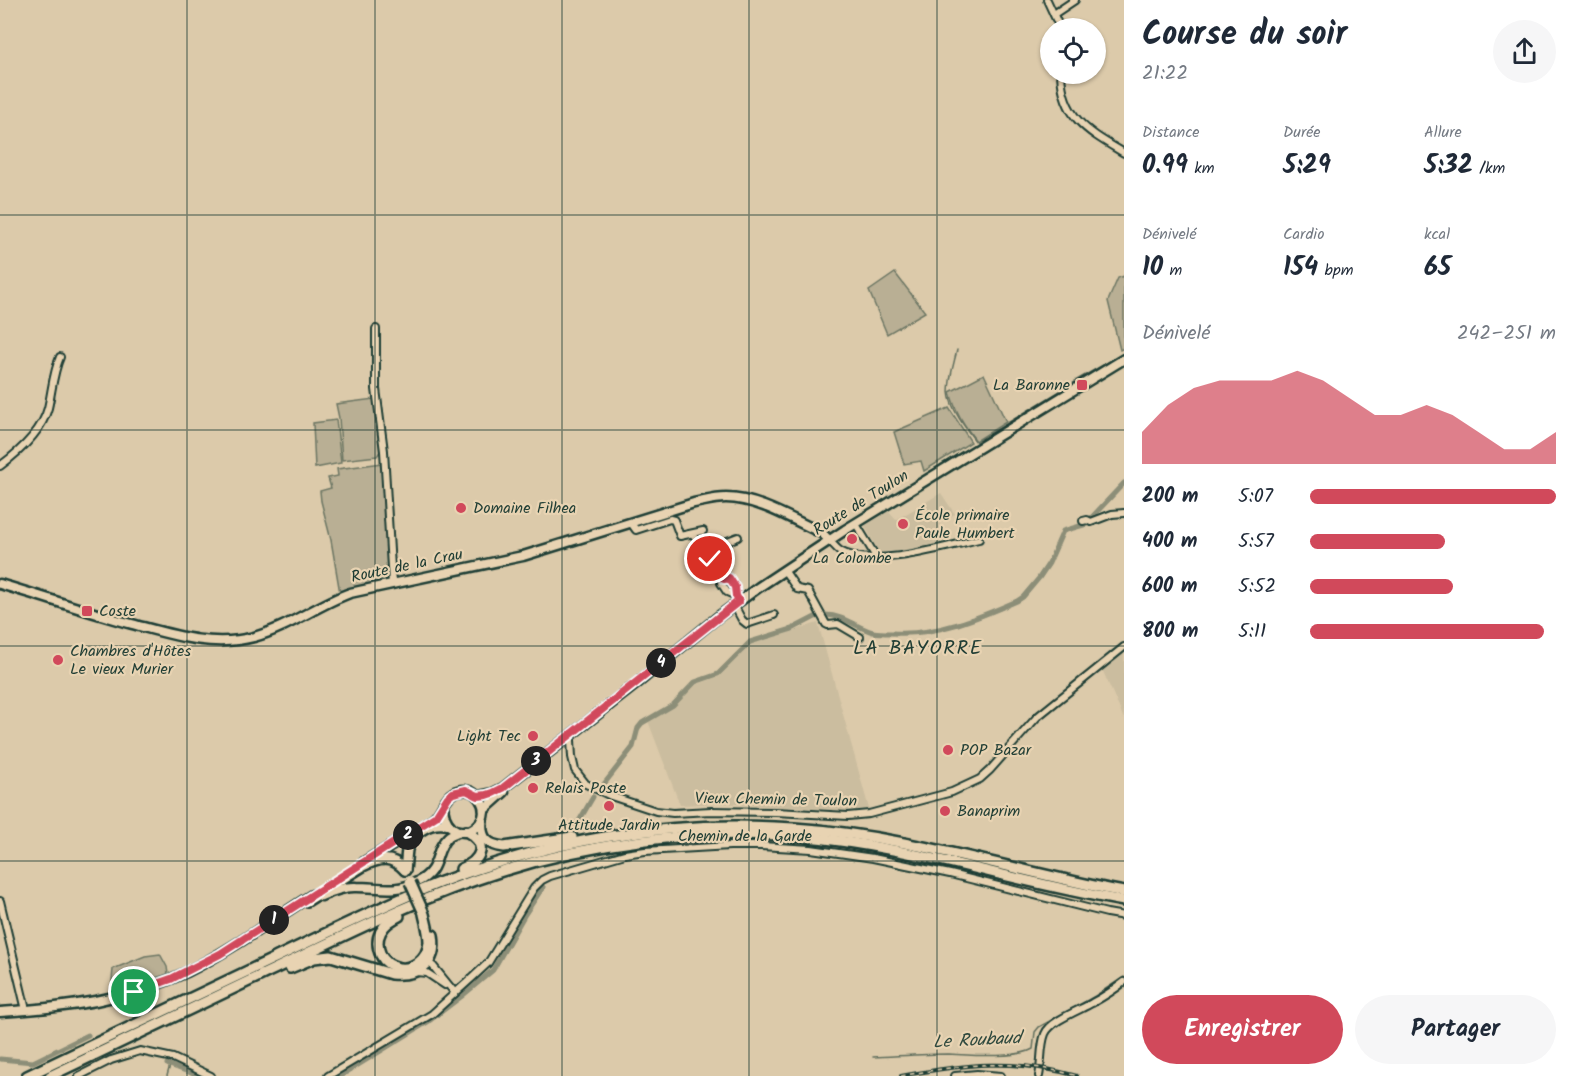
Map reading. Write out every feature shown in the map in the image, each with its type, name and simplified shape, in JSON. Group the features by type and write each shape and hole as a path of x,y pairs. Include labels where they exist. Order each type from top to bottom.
{"highway":[{"path":"482,820 482,833 485,840 504,847 633,829 756,826 841,832 897,841 1124,892"},
{"path":"405,870 408,847 416,836 432,824 449,825"},
{"path":"27,1076 370,913 435,885 544,849 670,828"},
{"path":"161,1022 207,1005 314,958 331,956 400,975 413,972 425,965 433,952 434,935 405,870 403,858 405,847 412,834 418,829"},
{"path":"121,1031 143,1016 313,935 383,902 471,865 479,856 480,845 474,836 463,831"},
{"path":"50,1076 414,904 539,860 626,843 698,836 756,835 818,839 892,850 1124,901"},
{"path":"425,965 402,968 386,961 378,945 384,926 410,910 480,883 524,869 626,843"},
{"path":"307,902 372,862 389,859 396,861 405,870"},
{"path":"423,913 429,939 425,965"}],"main road":[{"name":"Route de Toulon","path":"484,810 736,601 845,530 1124,359"},
{"name":"Route de la Crau","path":"0,584 94,614 192,639 219,642 255,637 276,630 336,598 359,591 523,556 694,503 714,499 728,498 751,502 822,533 830,541"},
{"path":"822,533 845,530"},
{"name":"Route de Toulon","path":"478,796 498,791 566,741 577,729 627,691"},
{"path":"0,1012 54,1008 106,1000 161,983 202,964 418,829 436,816 448,797 459,790 466,790 478,796 483,804 482,820 472,829 451,835 445,840 434,867 416,883 396,889 350,887 330,892 273,921"},
{"path":"444,803 443,815 449,825 463,831"}],"street":[{"path":"1047,0 1056,18"},
{"path":"1054,14 1075,0"},
{"path":"1062,84 1067,105 1079,124 1124,153"},
{"path":"376,329 376,390 384,451 392,584"},
{"path":"0,466 21,447 44,420 60,357"},
{"path":"1087,521 1124,513"},
{"path":"631,523 636,530 670,519 674,520 680,536 703,531"},
{"path":"856,524 876,557"},
{"path":"693,534 724,579 721,583 736,601 742,621 747,624 774,615"},
{"path":"704,549 738,537"},
{"path":"830,541 840,551 850,555 896,557 979,539"},
{"path":"784,570 794,587 808,591 826,624 838,624 860,637"},
{"name":"Vieux Chemin de Toulon","path":"566,741 575,770 586,784 611,796 656,811 673,813 777,812 848,816 869,814 952,792 980,779 1037,717 1124,647"},
{"name":"Chemin de la Garde","path":"328,1076 432,1014 488,963 534,888 542,880 625,854 730,846 811,849 844,853 950,874 1124,916"},
{"path":"0,901 26,1010"},
{"path":"425,965 455,993"},
{"path":"425,965 455,993"},
{"path":"1039,1076 1041,1050 1045,1034 1050,1027 1124,982"},
{"path":"79,1076 111,1060 140,1052 173,1058 212,1076"},
{"path":"955,1076 977,1074 1001,1076"}],"shaded area":[{"path":"895,273 925,312 887,334 869,291"},
{"path":"1124,276 1124,348 1120,350 1108,301 1118,278"},
{"path":"984,374 1006,422 976,441 960,418 950,392"},
{"path":"374,399 383,447 377,456 342,460 336,404"},
{"path":"949,408 971,442 924,471 921,461 904,464 894,432"},
{"path":"336,420 341,463 315,468 313,423"},
{"path":"382,463 390,580 340,593 320,491 331,488 328,478 338,476 337,469"},
{"name":"École primaire Paule Humbert","path":"941,493 955,514 939,522 943,544 901,553 880,554 865,526 888,511 896,520"},
{"path":"818,623 869,809 846,811 720,803 680,805 648,721 675,706 697,684 720,676 750,644"},
{"path":"1124,652 1124,719 1102,669"},
{"path":"160,954 168,974 111,992 113,969 145,956"}],"waterway":[{"path":"957,350 950,381 950,398 959,418 976,442 1070,385"},
{"path":"1075,381 1124,353"},
{"path":"826,615 838,617 873,632 925,632 987,614 1017,601 1023,597 1049,563 1063,531 1087,524 1124,483"},
{"path":"604,784 633,747 638,728 642,723 673,705 695,682 718,674 750,642 792,629 819,615"},
{"path":"572,833 593,797"},
{"path":"340,1076 429,1021 493,970 543,887"},
{"name":"Le Roubaud","path":"873,1057 940,1054 992,1056 1025,1052 1033,1049 1035,1032 1039,1027 1124,977"},
{"path":"0,1059 33,1062 88,1035"},
{"path":"167,1064 199,1076"},
{"name":"Le Roubaud","path":"167,1076 170,1065"}],"railway":[{"path":"901,1076 946,1068 989,1065 1032,1067 1077,1076"}],"place":[{"name":"La Baronne","path":"1082,385"},
{"name":"Domaine Filhea","path":"461,508"},
{"name":"École primaire Paule Humbert","path":"903,524"},
{"name":"La Colombe","path":"852,539"},
{"name":"Coste","path":"87,611"},
{"name":"Chambres d'Hôtes Le vieux Murier","path":"58,660"},
{"name":"Light Tec","path":"533,736"},
{"name":"POP Bazar","path":"948,750"},
{"name":"Relais Poste","path":"533,788"},
{"name":"Attitude Jardin","path":"609,806"},
{"name":"Banaprim","path":"945,811"}],"district":[{"name":"LA BAYORRE","path":"918,649"}],"route":[{"path":"134,992 185,973 243,940 418,829 436,816 453,793 466,790 478,796 503,788 739,601 735,587 729,578 724,579 710,559"}]}
